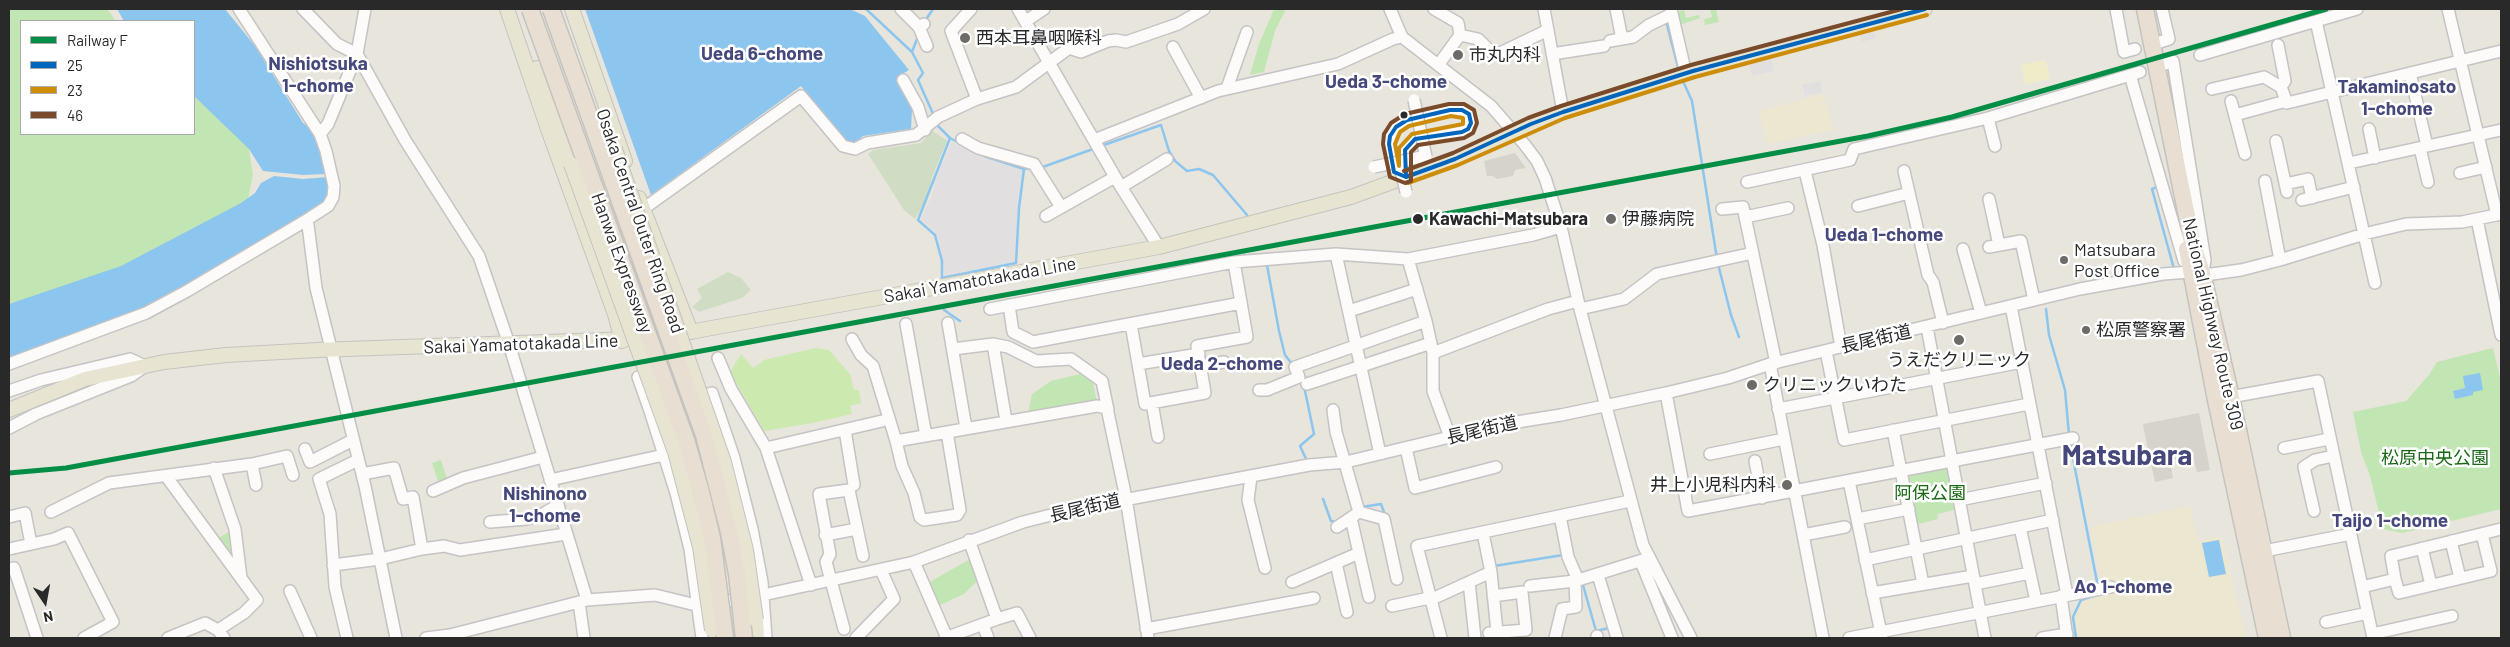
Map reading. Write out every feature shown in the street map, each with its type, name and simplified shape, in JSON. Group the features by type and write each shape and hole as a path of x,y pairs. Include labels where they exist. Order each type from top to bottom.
{"highway":[{"name":"Hanwa Expressway","path":"530,9 686,440 702,492 712,538 713,636"},
{"name":"Hanwa Expressway","path":"550,9 704,435 729,532 737,574 744,638"},
{"name":"National Highway Route 309","path":"2135,9 2193,246 2196,272 2223,398 2267,638"},
{"name":"National Highway Route 309","path":"2145,9 2148,58"},
{"name":"National Highway Route 309","path":"2223,398 2264,551 2282,638"}],"main road":[{"path":"507,9 615,314 622,340"},
{"path":"514,9 675,452 700,547 713,636"},
{"name":"Osaka Central Outer Ring Road","path":"568,9 724,462 746,550 757,638"},
{"path":"572,9 643,209 691,332"},
{"name":"Sakai Yamatotakada Line","path":"9,410 85,379 145,366 226,354 622,340 691,332 1159,247 1351,197 1455,159 1563,112 1682,75 1925,9"}],"street":[{"path":"9,364 146,312 187,291 328,206 334,186 320,134 239,9"},
{"path":"303,9 337,44 357,54 394,121 479,256 509,344 566,534 583,601 584,638"},
{"path":"320,134 328,124 357,54 365,9"},
{"path":"901,9 921,26 927,46"},
{"path":"971,9 951,31 977,99"},
{"path":"1018,9 1096,145 1159,247"},
{"path":"1026,22 1044,9"},
{"path":"643,209 801,96 846,148 854,149 867,143 916,135 925,130 938,117 977,99 1016,86 1048,61 1069,48 1084,51 1108,41 1126,42 1169,28 1204,9"},
{"path":"1390,9 1402,38 1439,64 1491,106 1516,133 1537,161 1556,206 1579,305 1645,560 1672,638"},
{"path":"1434,9 1458,23 1460,35 1439,64"},
{"path":"1544,9 1563,112"},
{"path":"1616,9 1622,38"},
{"path":"2116,9 2124,52 2148,58"},
{"path":"1747,182 1850,160 1854,149 1988,118 2148,58 2169,39 2162,9"},
{"path":"2200,54 2357,9"},
{"path":"2448,9 2478,136 2499,214"},
{"path":"1552,54 1633,37 1668,14 1682,75"},
{"path":"2316,21 2375,282"},
{"path":"1460,35 1478,39 1491,52 1498,54 1548,30"},
{"path":"1227,88 1247,32"},
{"path":"1096,145 1227,88 1338,64 1393,39 1402,38"},
{"path":"2278,45 2285,81 2281,87"},
{"path":"1173,47 1201,98"},
{"path":"2235,115 2286,101 2287,103 2501,51"},
{"path":"2148,58 2180,253 2196,272"},
{"path":"2410,73 2424,147 2428,182"},
{"path":"2212,89 2264,77 2281,87 2286,101"},
{"path":"903,80 918,106 925,130"},
{"path":"1374,167 1427,156 1414,100"},
{"path":"2231,101 2245,154"},
{"path":"1450,110 1467,112 1471,123 1464,132 1421,136 1410,142 1404,153 1406,177 1394,172 1389,146 1390,136 1396,127 1407,120 1450,110"},
{"path":"1988,118 1995,146"},
{"path":"2369,129 2375,158"},
{"path":"2349,163 2501,130"},
{"path":"962,139 978,148 1034,164 1061,207"},
{"path":"2276,140 2286,188 2308,179 2307,199 2354,187"},
{"path":"1121,187 1167,159"},
{"path":"1399,162 1406,192"},
{"path":"2460,173 2486,167"},
{"path":"1805,170 1823,245 1841,347"},
{"path":"1904,171 1928,275 1933,282 1943,323"},
{"path":"1046,216 1115,176"},
{"path":"2266,181 2280,260"},
{"path":"1858,206 1910,193"},
{"path":"1989,199 1994,246 2021,240 2034,300"},
{"path":"1722,209 1743,207 1773,364 1778,409 1823,638"},
{"path":"1745,217 1788,208"},
{"name":"長尾街道","path":"700,606 763,595 914,562 969,540 1023,522 1126,498 1251,477 1309,465 1346,462 1494,425 1561,415 1666,393 1728,378 1773,364 2080,289 2163,274 2240,270 2280,260 2364,234 2406,224 2476,219 2499,214"},
{"path":"2476,219 2501,335"},
{"path":"305,221 308,225 316,288 362,474 396,638"},
{"path":"990,309 1234,262 1336,254 1408,258 1534,235 1561,227"},
{"path":"1963,249 1981,313"},
{"path":"1307,384 1361,366 1432,348 1548,309 1624,299 1656,274 1753,253"},
{"path":"1336,254 1380,454"},
{"path":"1408,258 1432,348 1433,391 1450,437"},
{"path":"1131,324 1145,404 1205,393 1197,346 1247,338 1234,262"},
{"path":"1349,311 1417,289"},
{"path":"1009,305 1014,332 1034,342 1241,303"},
{"path":"2011,306 2053,520 2064,596 2067,636 2042,638"},
{"path":"1259,390 1267,390 1299,377 1296,367 1426,321"},
{"path":"948,323 966,428"},
{"path":"906,324 926,436"},
{"path":"1927,327 1943,421 1985,638"},
{"path":"852,339 861,355 873,366 902,466 914,493 920,517 924,520 957,515 960,510 947,432"},
{"path":"952,349 993,344 1008,347 1036,361 1071,359 1095,374 1102,382 1126,498 1147,634 1314,598"},
{"path":"993,344 1006,422"},
{"path":"1826,351 1844,440 2029,404"},
{"path":"1138,364 1199,354"},
{"path":"718,358 731,389 766,448 811,584"},
{"path":"9,391 41,380 130,359 145,366 131,376 36,414 9,428"},
{"path":"1201,366 1224,362"},
{"path":"1778,409 2022,362"},
{"path":"638,377 664,455 690,549 700,606 713,636"},
{"path":"2223,398 2318,381 2373,636 2452,616"},
{"path":"713,396 731,389"},
{"path":"650,411 712,393 734,458 752,529 763,595 766,638"},
{"path":"1666,393 1688,511 2068,439"},
{"path":"1152,403 1158,437"},
{"path":"896,441 1100,405 1108,410"},
{"path":"1333,410 1336,432 1346,462 1359,553 1368,597"},
{"path":"766,448 882,420"},
{"path":"845,430 854,484"},
{"path":"1893,430 1922,584"},
{"path":"1710,454 1784,439"},
{"path":"2284,448 2329,439"},
{"path":"305,449 310,462 353,440"},
{"path":"1406,448 1415,488 1496,466"},
{"path":"550,480 664,455"},
{"path":"51,512 109,483 252,464 287,456 293,475"},
{"path":"2314,511 2304,467 2315,460 2333,456"},
{"path":"433,491 463,478 543,457"},
{"path":"347,638 335,587 330,514 319,479 358,460"},
{"path":"1755,461 1762,498"},
{"path":"252,464 256,485"},
{"path":"214,468 235,529 241,579"},
{"path":"362,474 394,468 403,500 414,497 422,549"},
{"path":"166,476 257,600 221,634 205,623 168,638"},
{"path":"1251,477 1248,500 1265,568"},
{"path":"1849,481 1881,635"},
{"path":"1959,500 2046,484"},
{"path":"844,629 826,562 830,554 819,494 849,490 863,556"},
{"path":"1441,638 1417,546 1630,501"},
{"path":"490,522 527,519 543,514 558,505"},
{"path":"1857,519 1909,510"},
{"path":"9,516 25,513 31,544"},
{"path":"1336,528 1355,515 1384,519 1397,579"},
{"path":"1555,638 1562,609 1576,607 1577,581 1568,557 1560,516"},
{"path":"1865,560 2053,520"},
{"path":"1803,536 1845,527"},
{"path":"2020,527 2036,601"},
{"path":"825,534 857,529"},
{"path":"2482,534 2491,571 2399,593 2391,556 2501,529"},
{"path":"1483,532 1491,572 1493,633 1526,630 1522,592 1493,596"},
{"path":"9,549 54,540 68,533 113,622 84,638"},
{"path":"333,565 380,559 444,546 460,550 566,534"},
{"path":"2264,551 2351,534"},
{"path":"969,540 997,619"},
{"path":"2451,541 2460,578"},
{"path":"2422,548 2431,585"},
{"path":"1292,582 1359,553"},
{"path":"1530,586 1577,581 1645,560"},
{"path":"1645,560 1691,638"},
{"path":"914,562 946,638 1017,613 1030,638"},
{"path":"1336,563 1347,612"},
{"path":"9,569 14,568 37,638"},
{"path":"856,638 894,599 880,570"},
{"path":"1392,606 1430,599 1491,572"},
{"path":"1872,593 1922,584 2030,573"},
{"path":"1598,575 1617,638"},
{"path":"2362,587 2396,579"},
{"path":"1469,582 1475,638"},
{"path":"1849,638 1881,635 1980,612 2102,588"},
{"path":"290,591 310,638"},
{"path":"426,638 450,635 583,601 655,595 700,606"},
{"path":"2326,622 2368,613"},
{"path":"983,625 988,638"}],"shaded area":[{"path":"1874,31 1876,38 1862,42 1860,35"},
{"path":"1771,58 1774,71 1752,76 1749,64"},
{"path":"1820,81 1823,92 1805,96 1802,85"},
{"path":"1824,94 1833,130 1767,144 1759,111"},
{"path":"952,142 975,154 1023,170 1018,208 1015,263 945,277 939,240 935,231 921,219 933,193 935,179"},
{"path":"1515,153 1526,168 1515,170 1513,176 1497,179 1493,176 1487,176 1484,161"},
{"path":"2199,413 2210,470 2197,472 2193,457 2170,461 2173,478 2155,482 2150,460 2154,453 2148,450 2143,424"},
{"path":"2190,506 2197,541 2222,536 2246,638 2078,638 2074,617 2083,601 2104,596 2090,527"}],"green space":[{"path":"9,9 107,9 115,20 20,20 20,135 195,135 195,93 247,138 253,174 248,199 152,258 31,300 9,303"},
{"path":"1274,9 1286,9 1275,31 1264,72 1250,75 1259,44"},
{"path":"1710,9 1716,9 1719,22 1705,25 1704,19 1712,17"},
{"path":"1684,10 1686,18 1699,15 1700,18 1680,25 1677,12"},
{"path":"932,130 947,141 932,177 928,196 915,219 904,210 868,154 873,150 921,143"},
{"path":"728,272 741,278 751,290 742,298 699,312 692,307 702,298 697,289"},
{"path":"815,348 829,350 850,374 854,390 859,390 861,403 850,406 852,414 764,431 730,372 741,354 753,368 764,360"},
{"name":"松原中央公園","path":"2493,348 2501,382 2501,509 2402,533 2383,529 2370,476 2361,452 2353,412 2406,401 2429,375 2437,362"},
{"path":"1080,374 1093,383 1097,402 1028,414 1032,394 1051,381"},
{"path":"441,460 448,482 439,484 432,463"},
{"name":"阿保公園","path":"1945,467 1950,470 1959,509 1937,514 1938,519 1914,525 1905,481 1909,475"},
{"path":"232,530 233,562 217,539"},
{"path":"970,559 977,581 964,594 940,605 930,582"}],"sand":[{"path":"2046,60 2050,79 2025,84 2021,65"}],"water":[{"path":"117,9 225,9 255,46 303,123 309,127 320,146 326,174 303,175 263,171 249,149 195,97 195,20 123,20"},
{"path":"585,9 850,9 865,16 909,70 897,77 912,110 911,129 863,136 855,143 847,143 801,86 651,195"},
{"path":"274,176 303,179 328,177 330,187 327,202 158,303 9,357 9,304 121,266 241,203 255,193 261,183"},
{"path":"2480,373 2483,390 2473,392 2473,395 2455,399 2453,391 2465,388 2463,376"},
{"path":"2219,540 2226,574 2209,577 2202,543"}],"waterway":[{"path":"866,9 912,52"},
{"path":"927,18 933,9"},
{"path":"1666,21 1679,71"},
{"path":"917,39 912,52 923,73 918,80 934,116"},
{"path":"1682,79 1692,101 1717,259"},
{"path":"937,125 950,138 918,220 935,235 942,261 942,278 1016,263 1019,208 1024,169"},
{"path":"1101,146 1161,125 1169,151 1175,161 1187,171 1199,169 1213,175 1247,215"},
{"path":"950,138 959,143"},
{"path":"1040,168 1093,149"},
{"path":"984,156 1024,169 1032,168"},
{"path":"2156,185 2157,187 2152,189 2174,269"},
{"path":"1718,264 1731,315 1739,337"},
{"path":"1267,265 1285,355 1292,364"},
{"path":"2046,309 2049,335 2065,390 2069,435"},
{"path":"944,310 960,321"},
{"path":"1304,386 1314,434 1300,446 1307,461"},
{"path":"2070,443 2098,587"},
{"path":"1323,499 1331,521 1336,522"},
{"path":"1362,507 1381,504 1385,515"},
{"path":"1494,566 1563,555"},
{"path":"1583,585 1596,631 1609,628"},
{"path":"2076,638 2073,617 2081,600 2097,595"}],"rail line":[{"name":"F","path":"9,473 66,468 1868,136 1952,117 2326,9"}],"transit line":[{"name":"46","path":"1404,171 1453,153 1528,118 1561,106 1691,65 1902,9"},
{"name":"25","path":"1406,177 1455,159 1531,124 1563,112 1693,71 1925,9"},
{"name":"23","path":"1408,183 1458,165 1565,118 1695,77 1927,15"},
{"name":"46","path":"1449,104 1405,114 1391,123 1384,134 1383,144 1390,177 1405,183 1411,181 1411,152 1418,145 1464,138 1473,133 1477,123 1474,110 1464,104 1450,104"},
{"name":"25","path":"1450,110 1462,110 1469,114 1471,123 1468,129 1462,132 1415,139 1405,150 1406,177 1394,172 1389,144 1390,136 1396,127 1407,120 1450,110"},
{"name":"23","path":"1451,116 1463,118 1463,124 1412,134 1399,148 1399,166 1395,144 1400,132 1409,126 1451,116"}],"place":[{"name":"西本耳鼻咽喉科","path":"965,38"},
{"name":"市丸内科","path":"1458,55"},
{"name":"Kawachi-Matsubara","path":"1418,219"},
{"name":"伊藤病院","path":"1611,219"},
{"name":"Matsubara Post Office","path":"2064,260"},
{"name":"松原警察署","path":"2086,330"},
{"name":"うえだクリニック","path":"1959,340"},
{"name":"クリニックいわた","path":"1752,385"},
{"name":"井上小児科内科","path":"1787,485"}],"district":[{"name":"Ueda 6-chome","path":"762,54"},
{"name":"Nishiotsuka 1-chome","path":"318,75"},
{"name":"Ueda 3-chome","path":"1386,82"},
{"name":"Takaminosato 1-chome","path":"2397,98"},
{"name":"Ueda 1-chome","path":"1884,235"},
{"name":"Ueda 2-chome","path":"1222,364"},
{"name":"Matsubara","path":"2127,456"},
{"name":"Nishinono 1-chome","path":"545,505"},
{"name":"Taijo 1-chome","path":"2390,521"},
{"name":"Ao 1-chome","path":"2123,587"}]}
